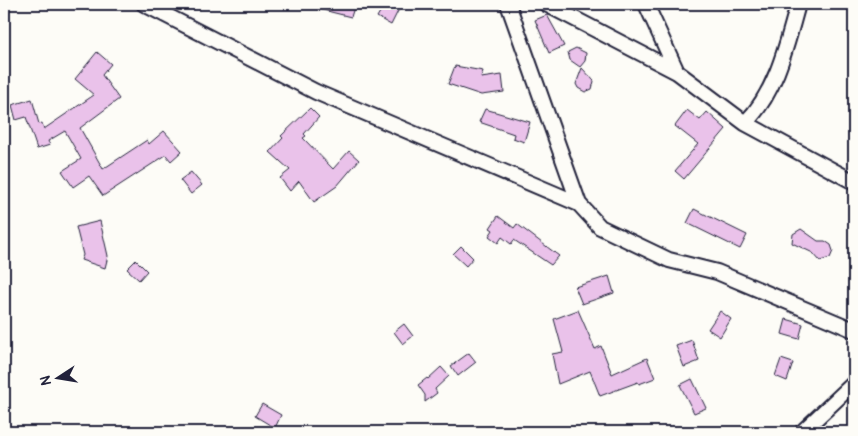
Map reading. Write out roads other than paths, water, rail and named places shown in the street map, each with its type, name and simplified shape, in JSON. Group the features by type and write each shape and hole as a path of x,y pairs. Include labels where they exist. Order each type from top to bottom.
{"street":[{"path":"144,4 316,92 578,204 600,227 669,260 717,272 854,330"},
{"path":"508,4 578,204"},
{"path":"546,4 677,72 745,122 854,182"},
{"path":"646,4 677,72"},
{"path":"745,122 759,110 768,90 785,50 798,4"},
{"path":"802,432 854,383"}]}
